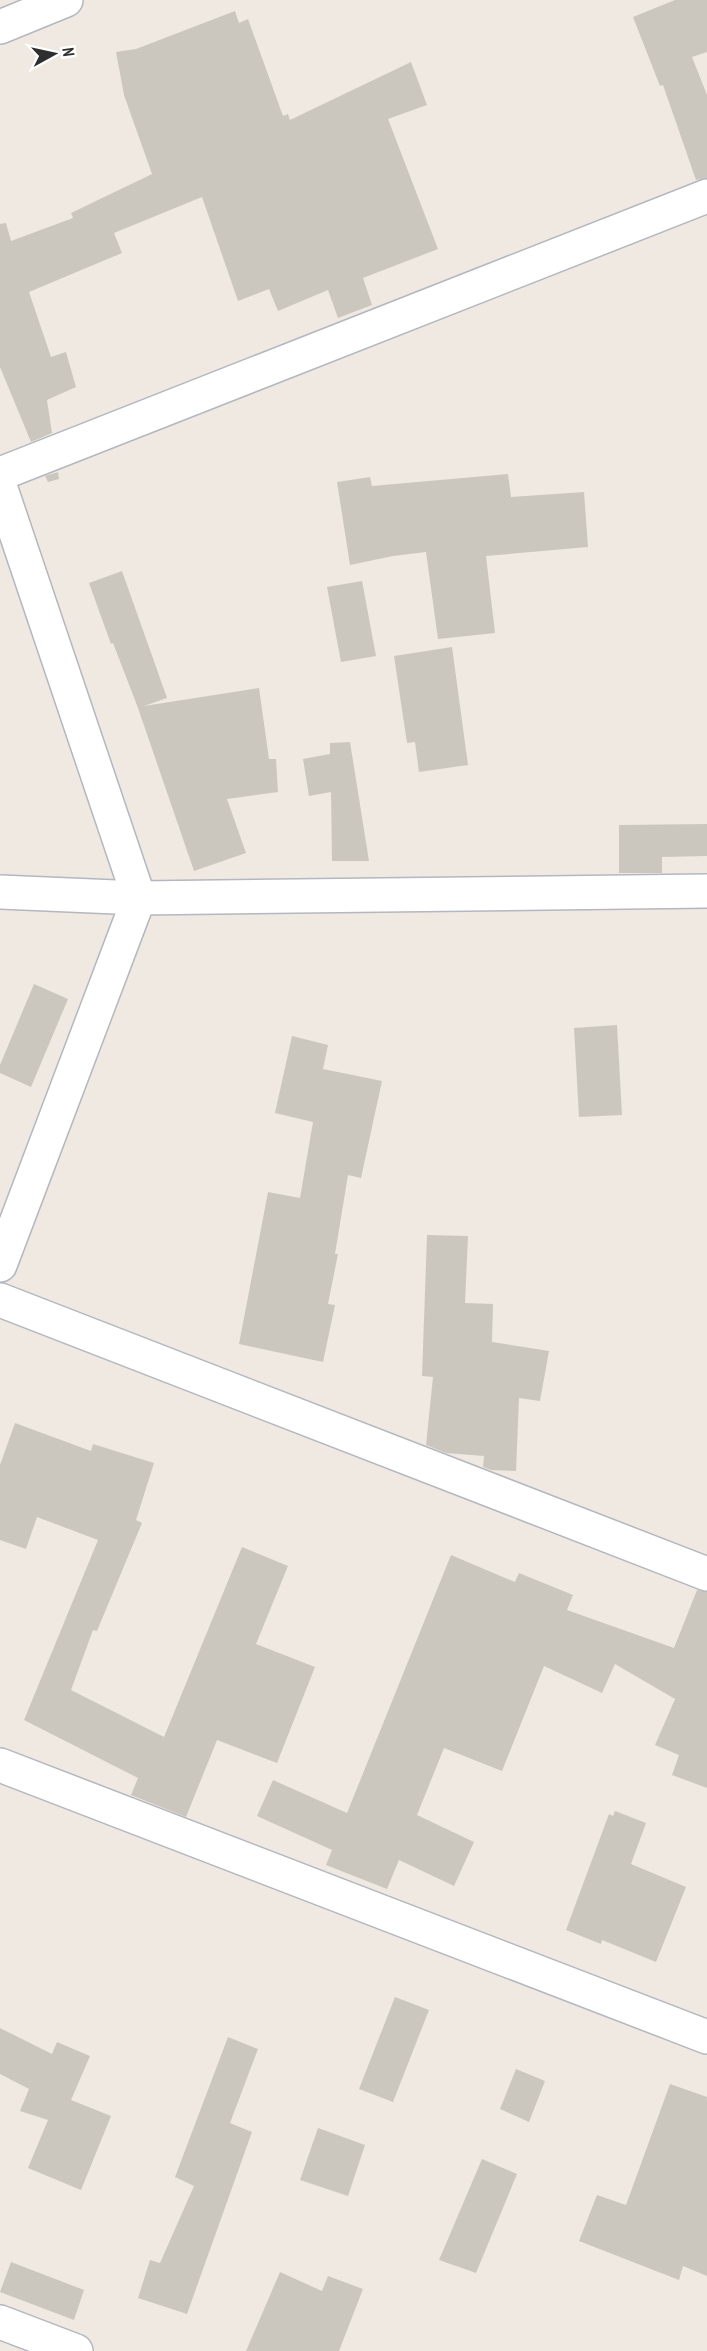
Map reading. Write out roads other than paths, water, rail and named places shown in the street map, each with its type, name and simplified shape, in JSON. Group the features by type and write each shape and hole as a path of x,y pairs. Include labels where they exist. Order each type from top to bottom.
{"street":[{"path":"0,27 66,0"},
{"path":"0,474 707,196"},
{"path":"0,486 139,898 0,1265"},
{"path":"0,892 139,898 707,891"},
{"path":"0,1300 707,1574"},
{"path":"0,1765 707,2037"},
{"path":"0,2322 76,2351"}]}
